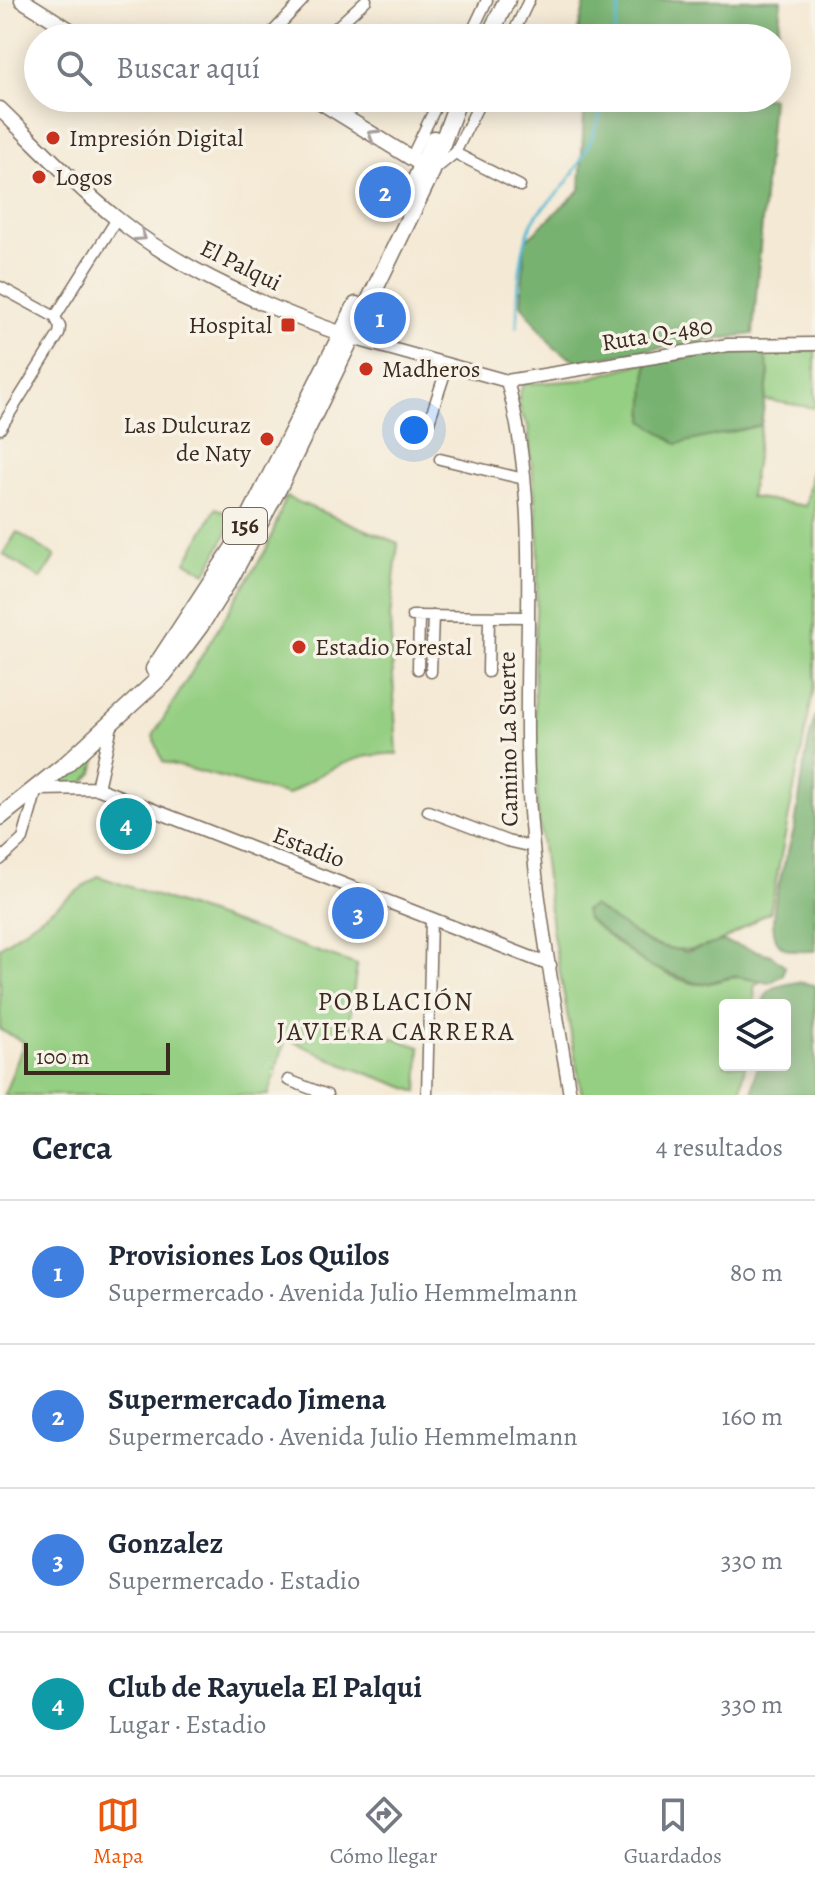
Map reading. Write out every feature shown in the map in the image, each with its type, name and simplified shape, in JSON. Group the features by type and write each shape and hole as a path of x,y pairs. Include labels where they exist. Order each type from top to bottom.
{"highway":[{"path":"495,24 507,0"},
{"name":"156","path":"0,817 37,789 127,706 179,635 237,542 346,336 422,164 450,112"}],"main road":[{"path":"22,0 60,24"},
{"name":"El Palqui","path":"0,109 117,219 194,267 346,336"},
{"path":"337,112 422,164"}],"street":[{"path":"280,24 303,0"},
{"path":"340,24 366,0"},
{"path":"476,24 487,0"},
{"path":"518,24 529,0"},
{"path":"422,164 436,112"},
{"path":"455,153 475,112"},
{"path":"422,164 455,153 520,186"},
{"path":"55,317 117,219"},
{"path":"0,287 55,317 60,327 59,334 1,426"},
{"name":"El Palqui","path":"346,336 507,381"},
{"name":"Ruta Q-480","path":"507,381 728,345 815,344"},
{"path":"426,431 448,364"},
{"name":"Camino La Suerte","path":"507,381 521,430 524,479 528,617 526,706 533,847 570,1095"},
{"path":"440,459 524,479"},
{"path":"418,669 416,616 528,617"},
{"path":"431,672 433,616"},
{"path":"488,672 489,617"},
{"path":"97,788 112,721"},
{"name":"Estadio","path":"37,789 97,788 550,965"},
{"path":"0,860 23,839 37,789"},
{"path":"428,811 507,841 533,847"},
{"path":"427,1095 431,919"},
{"path":"288,1080 327,1095"}],"green space":[{"path":"586,0 781,0 779,24 580,24"},
{"path":"584,112 771,112 753,334 577,361 554,348 521,304 525,241 580,190"},
{"path":"763,350 815,350 815,408 765,400 769,372"},
{"path":"763,350 769,372 761,425 677,444 644,421 647,362"},
{"path":"647,362 725,434 761,425 750,497 806,506 815,450 815,682 770,912 721,941 688,949 672,949 642,939 600,911 597,926 632,954 680,979 706,984 737,977 760,982 754,987 755,999 719,999 719,1071 744,1071 740,1095 582,1095 553,935 537,805 534,662 539,540 528,425 520,410 519,400 524,384 582,380"},
{"name":"Estadio Forestal","path":"286,497 398,543 390,618 397,754 368,756 340,765 288,795 163,762 153,736 267,548"},
{"path":"216,508 235,518 206,573 186,562"},
{"path":"17,532 55,556 41,579 3,554"},
{"path":"815,716 815,951 799,951 779,944 773,928 773,914 795,825"},
{"path":"101,738 93,773 82,784 53,786"},
{"path":"98,876 357,965 349,1024 420,1047 418,1092 344,1065 286,1038 268,1095 4,1095 24,1042 0,1030 0,947"},
{"path":"593,906 650,944 686,952 722,941 771,955 785,966 783,975 769,983 734,976 704,984 695,983 647,965 587,919 585,910"},
{"path":"797,982 815,985 815,1095 752,1095 756,1071 791,1071 791,999 764,999 775,988"}],"waterway":[{"path":"616,24 621,0"},
{"path":"517,327 518,290 529,230 536,216 573,173 601,112"}],"place":[{"name":"Impresión Digital","path":"53,138"},
{"name":"Logos","path":"39,177"},
{"name":"Supermercado Jimena","path":"385,192"},
{"name":"Provisiones Los Quilos","path":"380,318"},
{"name":"Hospital","path":"288,325"},
{"name":"Madheros","path":"366,369"},
{"name":"Las Dulcuraz de Naty","path":"267,439"},
{"name":"Estadio Forestal","path":"299,647"},
{"name":"Club de Rayuela El Palqui","path":"126,824"},
{"name":"Gonzalez","path":"358,913"}],"district":[{"name":"POBLACIÓN JAVIERA CARRERA","path":"396,1016"}]}
